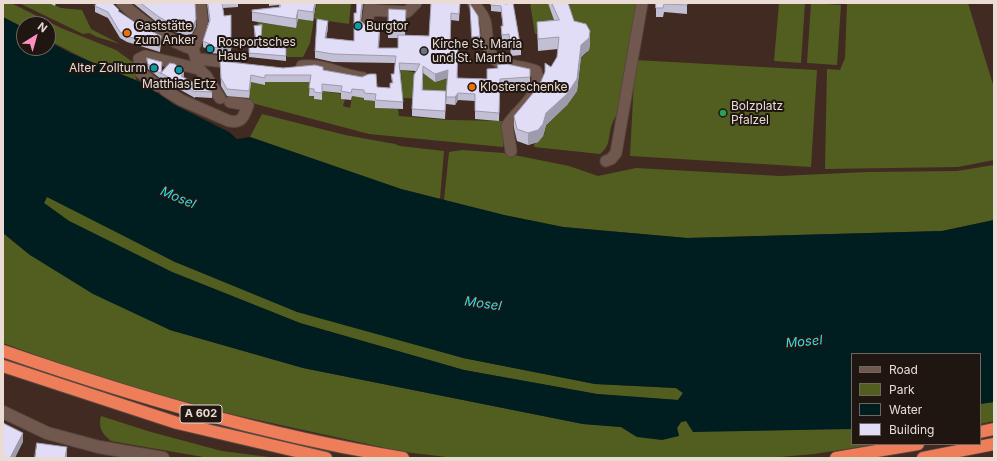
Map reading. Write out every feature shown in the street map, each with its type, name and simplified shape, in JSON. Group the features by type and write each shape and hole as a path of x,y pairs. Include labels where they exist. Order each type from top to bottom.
{"highway":[{"name":"A 602","path":"3,351 99,384 191,412 339,448 403,458"},
{"name":"A 602","path":"3,366 177,423 326,458"},
{"path":"981,432 994,429"},
{"path":"923,458 994,444"},
{"path":"836,458 912,445"}],"main road":[{"path":"3,412 47,433 99,447 163,458"}],"street":[{"path":"122,3 139,18 185,47 197,59 210,81 225,100 248,105 243,119 235,122 181,100 161,88 141,73 139,59 145,56 197,59 242,64"},
{"path":"197,59 203,27 200,3"},
{"path":"367,26 370,7 407,12 416,3"},
{"path":"473,3 485,20 488,45 494,58 499,62 536,70 538,76 535,94 513,117 507,126 511,151"},
{"path":"606,161 611,159 616,153 642,3"},
{"path":"290,67 316,65 363,78"}],"green space":[{"path":"3,3 11,3 37,16 16,16 16,24 3,17"},
{"path":"19,3 50,3 61,8 82,10 91,29 120,44 89,33 83,34 56,21 56,16 46,16"},
{"path":"317,3 351,3 349,24 314,19 310,43 303,57 287,57 287,45 261,41 262,33 257,22 296,28 298,19 313,21"},
{"path":"530,3 549,3 558,32 535,34"},
{"path":"565,3 637,3 620,109 612,124 608,144 604,151 600,154 534,147 534,144 543,136 545,125 567,105 577,91 581,57 586,54 589,48 589,40 579,34"},
{"path":"779,3 805,3 801,63 774,61"},
{"path":"811,3 841,5 837,65 807,63"},
{"path":"847,3 968,3 994,88 994,160 958,167 825,169 827,69 840,70 845,58"},
{"path":"56,26 116,50 134,63 136,80 99,66 56,44"},
{"name":"Bolzplatz Pfalzel","path":"635,60 817,70 811,167 630,156"},
{"path":"401,70 425,74 437,82 448,73 446,100 402,98"},
{"path":"247,81 312,82 314,99 321,100 322,91 342,94 341,99 345,99 343,106 350,108 352,96 364,98 364,100 373,101 376,99 376,108 398,109 399,116 449,120 505,121 503,147 369,134 248,102 249,93"},
{"path":"262,114 345,135 400,146 444,151 440,199 401,189 250,137"},
{"path":"462,150 504,153 569,166 598,176 636,168 780,176 867,172 957,171 994,165 994,220 942,231 687,238 563,227 504,215 444,200 449,152"},
{"path":"47,196 175,262 463,358 595,384 676,388 683,393 678,400 597,394 464,370 300,323 172,272 69,221 44,203"},
{"path":"3,233 30,255 170,330 303,368 583,424 621,427 637,437 679,436 677,428 681,422 686,421 851,429 851,445 872,445 814,454 770,458 455,458 404,452 194,406 66,366 3,343"},
{"path":"994,402 994,421 981,424 981,404"},
{"path":"101,416 151,432 222,451 277,458 209,458 111,441 105,436 100,427"}],"water":[{"name":"Mosel","path":"3,17 16,24 16,56 56,56 56,45 70,53 145,84 173,104 229,132 237,139 250,137 401,189 504,215 563,227 687,238 942,231 994,220 994,402 981,404 981,353 851,353 851,429 693,432 686,421 681,422 677,428 679,436 662,440 637,437 621,427 583,424 303,368 170,330 93,294 30,255 3,233","holes":["47,197 175,262 297,312 463,358 595,384 676,388 683,393 678,400 597,394 464,370 300,323 172,272 69,221 44,203"]}],"building":[{"path":"97,3 112,3 119,10 118,11 139,25 161,36 160,47 127,36 120,32 108,12 95,6"},
{"path":"141,3 195,3 196,19 192,28 175,26 159,17"},
{"path":"208,3 222,3 224,16 231,15 231,49 211,47 212,45 203,41 210,20"},
{"path":"280,3 315,3 313,12 298,10 296,19 252,12 252,10 280,7"},
{"path":"357,3 362,3 360,21 366,26 373,23 380,23 378,48 398,48 398,35 429,36 431,3 460,3 459,14 451,13 450,46 458,46 457,78 487,79 487,69 498,68 497,65 507,64 530,69 530,77 500,79 499,113 475,111 475,94 458,93 455,97 446,97 448,70 435,74 423,66 422,90 446,91 445,111 412,109 414,75 420,64 399,63 403,102 375,100 376,94 364,93 364,90 352,89 351,93 341,91 342,86 322,84 322,93 314,92 314,89 309,88 311,75 265,75 265,78 251,75 249,91 227,89 221,78 220,61 283,68 315,65 323,67 323,70 362,77 369,74 376,74 377,87 390,88 390,83 393,83 391,74 394,74 396,56 333,54 315,51 317,19 328,21 325,38 354,41 354,13 356,13"},
{"path":"491,3 513,3 521,49 511,50 509,34 502,35 501,26 503,26 501,6 491,5"},
{"path":"552,3 568,3 574,21 586,24 590,31 589,38 581,45 577,79 567,94 546,113 543,124 538,130 528,133 517,129 514,116 539,86 545,72 545,63 551,67 557,57 559,37 538,39 537,22 559,20"},
{"path":"656,3 687,3 687,5 664,4 663,8 656,8"},
{"path":"470,4 478,16 480,36 472,37"},
{"path":"389,9 406,10 405,29 388,28"},
{"path":"262,25 261,38 271,40 269,47 286,48 286,56 249,53 249,41 256,41 254,26"},
{"path":"147,58 162,62 161,74 148,64"},
{"path":"170,63 175,64 184,73 181,76 212,92 195,92 161,73"},
{"path":"3,423 23,433 10,458 3,458"},
{"path":"37,443 67,447 65,458 35,458"}],"place":[{"name":"Burgtor","path":"358,26"},
{"name":"Gaststätte zum Anker","path":"127,33"},
{"name":"Rosportsches Haus","path":"210,49"},
{"name":"Kirche St. Maria und St. Martin","path":"424,51"},
{"name":"Alter Zollturm","path":"154,68"},
{"name":"Matthias Ertz","path":"179,70"},
{"name":"Klosterschenke","path":"472,87"},
{"name":"Bolzplatz Pfalzel","path":"723,113"}]}
